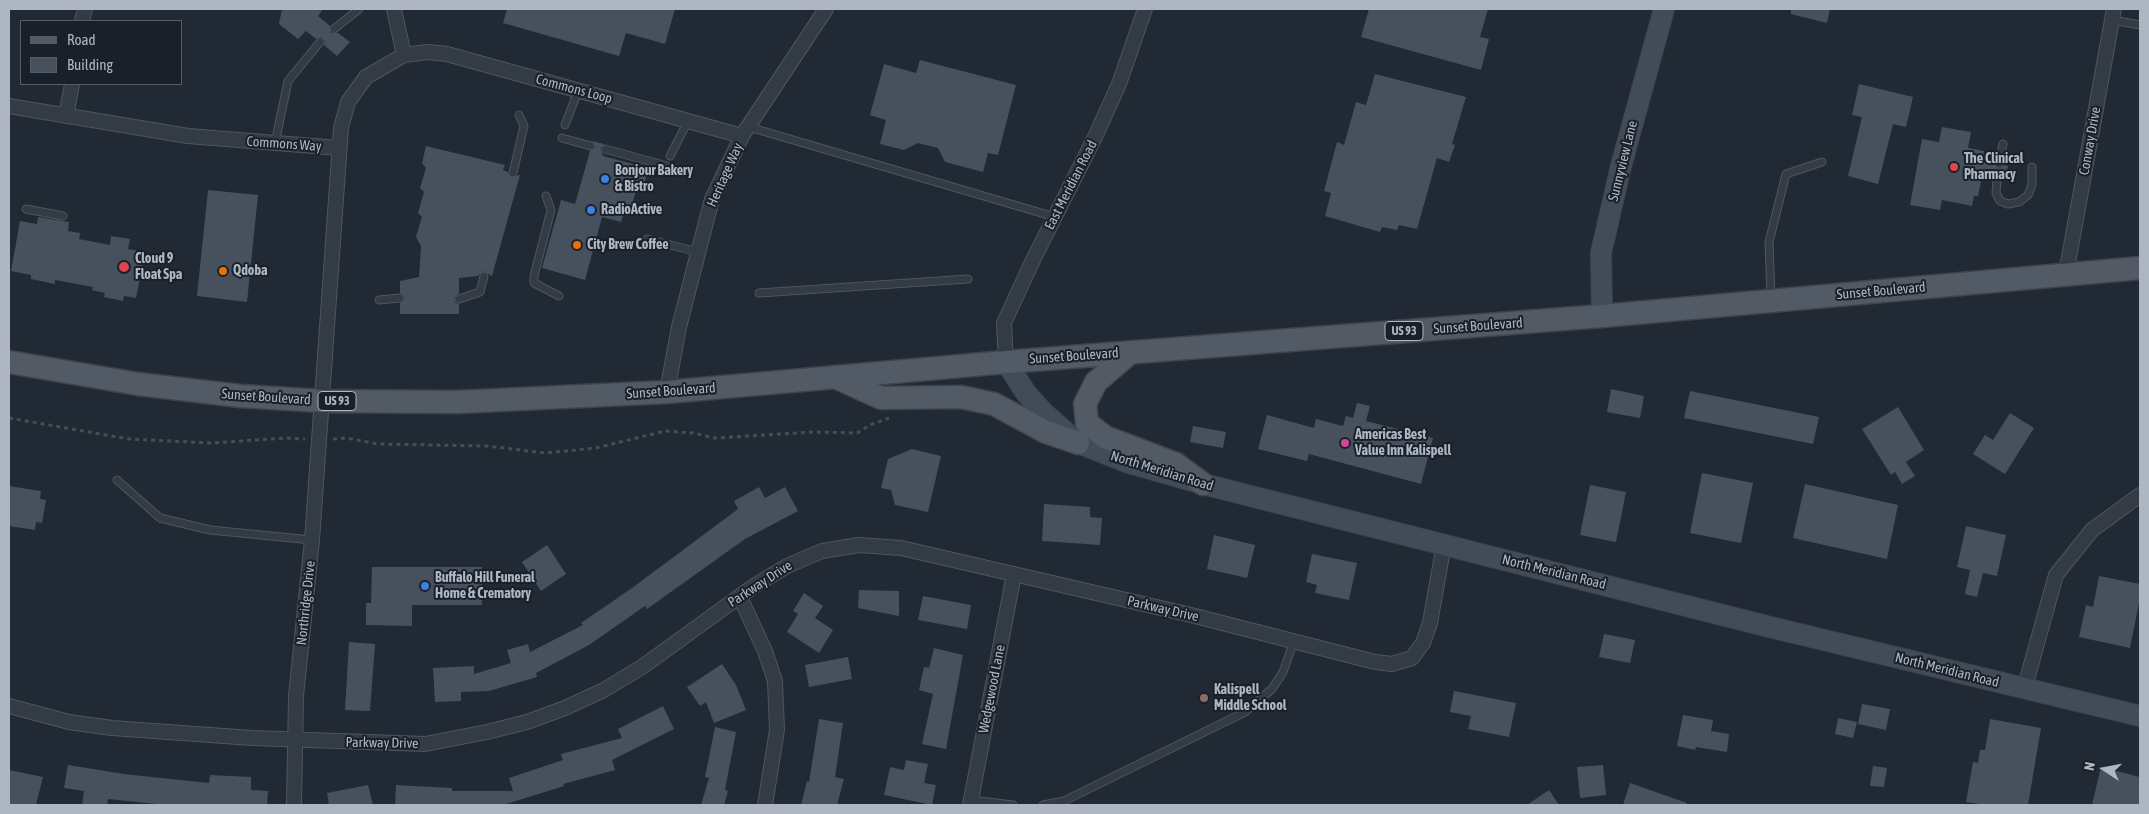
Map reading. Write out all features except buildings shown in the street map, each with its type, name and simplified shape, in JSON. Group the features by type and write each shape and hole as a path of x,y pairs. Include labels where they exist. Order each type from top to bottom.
{"main road":[{"name":"Sunnyview Lane","path":"1602,316 1601,253 1621,166 1664,9"},
{"name":"Sunset Boulevard","path":"9,362 138,384 240,396 322,401 456,402 667,392 1006,362 1602,316 2140,268"},
{"path":"1131,352 1096,382 1085,404 1087,423 1105,437 1176,464 1203,484"},
{"name":"North Meridian Road","path":"1006,362 1026,393 1043,412 1078,443 1129,462 1203,484 2024,690 2140,716"},
{"path":"834,377 881,398 961,397 994,404 1046,432 1078,443"}],"street":[{"path":"394,9 404,55"},
{"name":"Heritage Way","path":"667,392 679,327 712,199 745,132 826,9"},
{"name":"East Meridian Road","path":"1006,362 1004,323 1119,84 1145,9"},
{"name":"Conway Drive","path":"2066,274 2113,14"},
{"name":"Commons Loop","path":"339,148 348,102 366,77 404,55 428,52 447,54 688,120 745,132"},
{"path":"66,116 72,85"},
{"name":"Commons Way","path":"9,106 188,136 339,148 322,401"},
{"name":"Northridge Drive","path":"294,805 296,696 312,540 322,401"},
{"path":"2024,690 2056,575 2092,530 2140,495"},
{"name":"Parkway Drive","path":"9,706 69,722 112,728 294,740 425,744 527,722 566,708 604,690 642,667 740,597 804,557 840,546 880,545 901,548 1375,662 1392,664 1412,658 1424,643 1430,623 1444,544"},
{"name":"Wedgewood Lane","path":"971,802 1014,574"},
{"path":"740,597 765,651 775,680 777,730 765,805"}],"lane":[{"path":"334,29 359,9"},
{"path":"2113,14 2140,25"},
{"path":"275,143 288,81 320,42"},
{"path":"565,125 578,91"},
{"path":"513,173 524,126 519,115"},
{"path":"670,156 688,120"},
{"path":"745,132 1055,217"},
{"path":"562,138 591,146"},
{"path":"1999,164 2003,144"},
{"path":"605,149 668,166"},
{"path":"1771,300 1769,242 1786,174 1822,162"},
{"path":"1997,180 1996,193 2000,200 2008,204 2019,202 2028,195 2032,185 2032,167"},
{"path":"546,196 551,210 534,276 534,283 559,296"},
{"path":"26,209 63,216"},
{"path":"646,239 698,252"},
{"path":"459,299 480,292 484,276"},
{"path":"759,293 968,279"},
{"path":"379,300 400,298"},
{"path":"117,480 160,518 210,530 312,540"},
{"path":"1043,805 1064,801 1245,712 1272,689 1283,672 1294,641"},
{"path":"971,802 1013,805"}],"path":[{"path":"9,418 130,439 212,443 286,438 319,440 346,438 378,444 487,446 545,453 596,448 665,432 693,433 715,438 814,432 857,433 870,425 895,416"}],"place":[{"name":"The Clinical Pharmacy","path":"1954,167"},
{"name":"Bonjour Bakery & Bistro","path":"605,179"},
{"name":"RadioActive","path":"591,210"},
{"name":"City Brew Coffee","path":"577,245"},
{"name":"Cloud 9 Float Spa","path":"124,267"},
{"name":"Qdoba","path":"223,271"},
{"name":"Americas Best Value Inn Kalispell","path":"1345,443"},
{"name":"Buffalo Hill Funeral Home & Crematory","path":"425,586"},
{"name":"Kalispell Middle School","path":"1204,698"}]}
